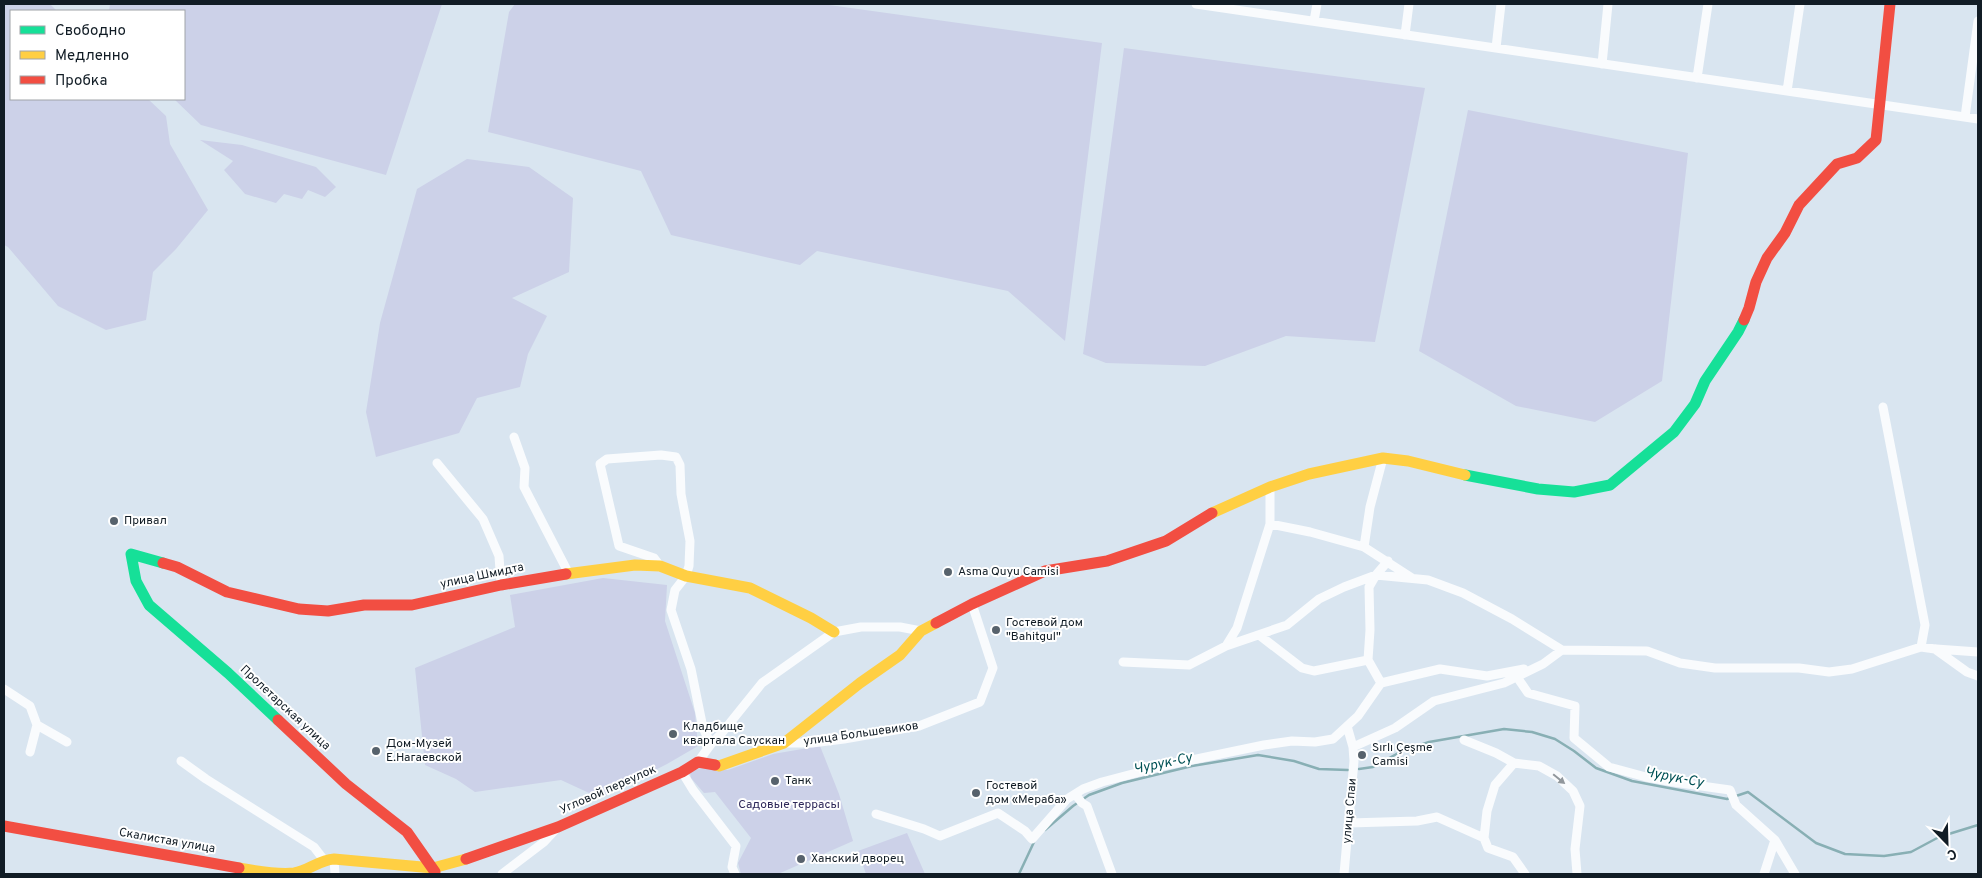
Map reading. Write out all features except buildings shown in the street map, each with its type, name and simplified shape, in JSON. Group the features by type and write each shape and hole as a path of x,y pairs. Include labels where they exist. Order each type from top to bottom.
{"street":[{"path":"1196,4 1228,6 1314,21 1978,118"},
{"path":"1314,21 1317,4"},
{"path":"1405,34 1409,4"},
{"path":"1496,48 1502,4"},
{"path":"1602,64 1608,4"},
{"path":"1698,78 1708,4"},
{"path":"1787,91 1800,4"},
{"path":"921,631 900,627 861,627 834,632 762,683 721,734 710,744 698,762 719,766 784,743 900,654 921,631 972,604 1045,571 1107,561 1166,541 1218,509 1270,487 1309,474 1383,458 1408,461 1538,489 1574,492 1610,485 1674,432 1695,404 1705,381 1738,332 1767,258 1785,233 1799,205 1837,164 1857,158 1876,140 1890,4"},
{"path":"1965,117 1978,21"},
{"path":"1883,407 1925,625 1921,648"},
{"path":"514,437 525,468 524,487 569,574"},
{"path":"660,566 654,558 619,546 600,464 607,459 661,455 676,456 680,465 681,494 690,541 689,566 686,576 676,590 671,610 691,669 703,728 710,744"},
{"path":"1364,547 1370,507 1383,458"},
{"path":"437,463 483,519 499,556 501,586"},
{"path":"1226,646 1237,628 1270,524 1270,487"},
{"path":"1270,524 1310,532 1364,547 1412,578"},
{"name":"улица Шмидта","path":"131,554 177,567 227,592 309,610 328,611 364,605 412,605 569,574 635,565 660,566 686,576 750,588 811,618 834,632"},
{"name":"Пролетарская улица","path":"131,554 133,575 139,591 149,605 228,673 346,784 407,832 435,871"},
{"path":"1381,683 1368,660 1370,630 1369,586 1388,561"},
{"path":"1124,662 1189,665 1226,646 1287,625 1319,599 1376,575 1428,580 1463,593 1512,619 1562,650 1647,650 1680,664 1715,668 1799,668 1829,672 1852,669 1921,648 1978,652"},
{"name":"улица Большевиков","path":"784,743 827,741 919,726 980,702 993,668 972,604"},
{"path":"1260,635 1302,668 1314,670 1368,660"},
{"path":"1936,649 1967,672 1978,676"},
{"path":"1353,747 1395,728 1434,701 1504,683 1543,664 1562,650"},
{"path":"876,814 940,836 998,813 1032,838 1067,799 1078,798 1102,782 1162,766 1264,745 1292,741 1315,742 1333,739 1358,716 1381,683 1440,669 1487,676 1514,672 1543,664"},
{"path":"1518,677 1528,693 1575,706 1574,738 1609,767 1664,781 1730,790 1736,805 1776,840 1795,874"},
{"path":"4,689 30,706 37,725 30,752"},
{"path":"37,725 67,742"},
{"name":"улица Спаи","path":"1344,874 1354,761 1348,726"},
{"path":"1464,740 1496,753 1514,763 1539,766 1557,776 1573,791 1580,806 1575,849 1577,874"},
{"path":"181,761 206,779 314,847 329,860 335,874"},
{"name":"Угловой переулок","path":"502,874 544,842 558,827 682,772 698,762"},
{"path":"1514,763 1495,785 1487,811 1484,838 1488,848 1513,857 1525,874"},
{"path":"682,772 693,790 736,846 732,867 735,874"},
{"path":"1078,798 1087,806 1112,874"},
{"path":"1348,823 1416,821 1437,818 1484,838"},
{"name":"Скалистая улица","path":"4,826 260,872 295,873 329,860 435,871"},
{"path":"435,871 558,827"},
{"path":"1764,874 1776,840"}],"green space":[{"path":"4,4 50,4 56,10 10,10 10,100 149,100 166,116 170,144 208,210 176,249 153,272 146,320 106,330 58,306 8,247 4,245"},
{"path":"110,4 442,4 386,175 201,125 175,100 185,100 185,10 109,10"},
{"path":"515,4 822,4 1102,43 1065,341 1008,291 817,251 800,265 671,235 641,171 488,132 509,12"},
{"path":"1124,48 1425,88 1375,342 1286,336 1205,366 1106,363 1083,354"},
{"path":"1468,110 1688,153 1662,381 1595,422 1516,406 1419,351"},
{"path":"200,140 242,145 316,167 336,187 325,197 308,190 302,199 284,194 276,203 245,194 224,170 233,161"},
{"path":"467,159 529,167 573,198 569,272 512,298 547,316 528,354 520,387 477,398 459,433 376,457 366,412 380,323 417,189"},
{"path":"603,578 667,585 665,621 695,713 698,746 600,798 561,780 475,792 456,779 425,765 415,668 515,627 510,595"},
{"name":"Садовые террасы","path":"820,746 839,794 853,841 778,874 741,874 738,863 751,838 715,792 704,793 691,778 690,772 703,767 728,770 773,754"},
{"path":"907,833 925,874 866,874 858,851"}],"waterway":[{"name":"Чурук-Су","path":"1359,769 1373,767 1402,751 1429,742 1504,729 1532,732 1555,739 1596,768 1632,781 1727,799 1748,792 1816,843 1845,854 1884,856 1911,852 1939,837 1978,825"},
{"name":"Чурук-Су","path":"1045,830 1089,795 1122,783 1192,766 1258,755 1294,761 1319,769 1348,770"},
{"name":"Чурук-Су","path":"1019,874 1034,842"}],"traffic: fast":[{"path":"1465,475 1538,489 1574,492 1610,485 1674,432 1695,404 1705,381 1744,320"},
{"path":"163,563 131,554 136,581 149,605 228,673 278,720"}],"traffic: slow":[{"path":"1212,513 1270,487 1309,474 1383,458 1408,461 1465,475"},
{"path":"566,574 635,565 660,566 686,576 750,588 811,618 834,632"},
{"path":"715,765 719,766 784,743 860,683 900,655 921,631 936,623"},
{"path":"239,868 273,873 294,873 323,861 334,859 433,868 466,859"}],"traffic: jam":[{"path":"1744,320 1756,282 1767,258 1785,233 1799,205 1837,164 1857,158 1876,140 1890,4"},
{"path":"936,623 972,604 1045,571 1107,561 1166,541 1212,513"},
{"path":"163,563 177,567 227,592 299,609 328,611 364,605 412,605 501,585 566,574"},
{"path":"278,720 346,784 407,832 435,872"},
{"path":"466,859 558,827 682,772 698,762 715,765"},
{"path":"4,826 239,868"}],"place":[{"name":"Привал","path":"114,521"},
{"name":"Asma Quyu Camisi","path":"948,572"},
{"name":"Гостевой дом \"Bahitgul\"","path":"996,630"},
{"name":"Кладбище квартала Саускан","path":"673,734"},
{"name":"Дом-Музей Е.Нагаевской","path":"376,751"},
{"name":"Sırlı Çeşme Camisi","path":"1362,755"},
{"name":"Танк","path":"775,781"},
{"name":"Гостевой дом «Мераба»","path":"976,793"},
{"name":"Ханский дворец","path":"801,859"}]}
